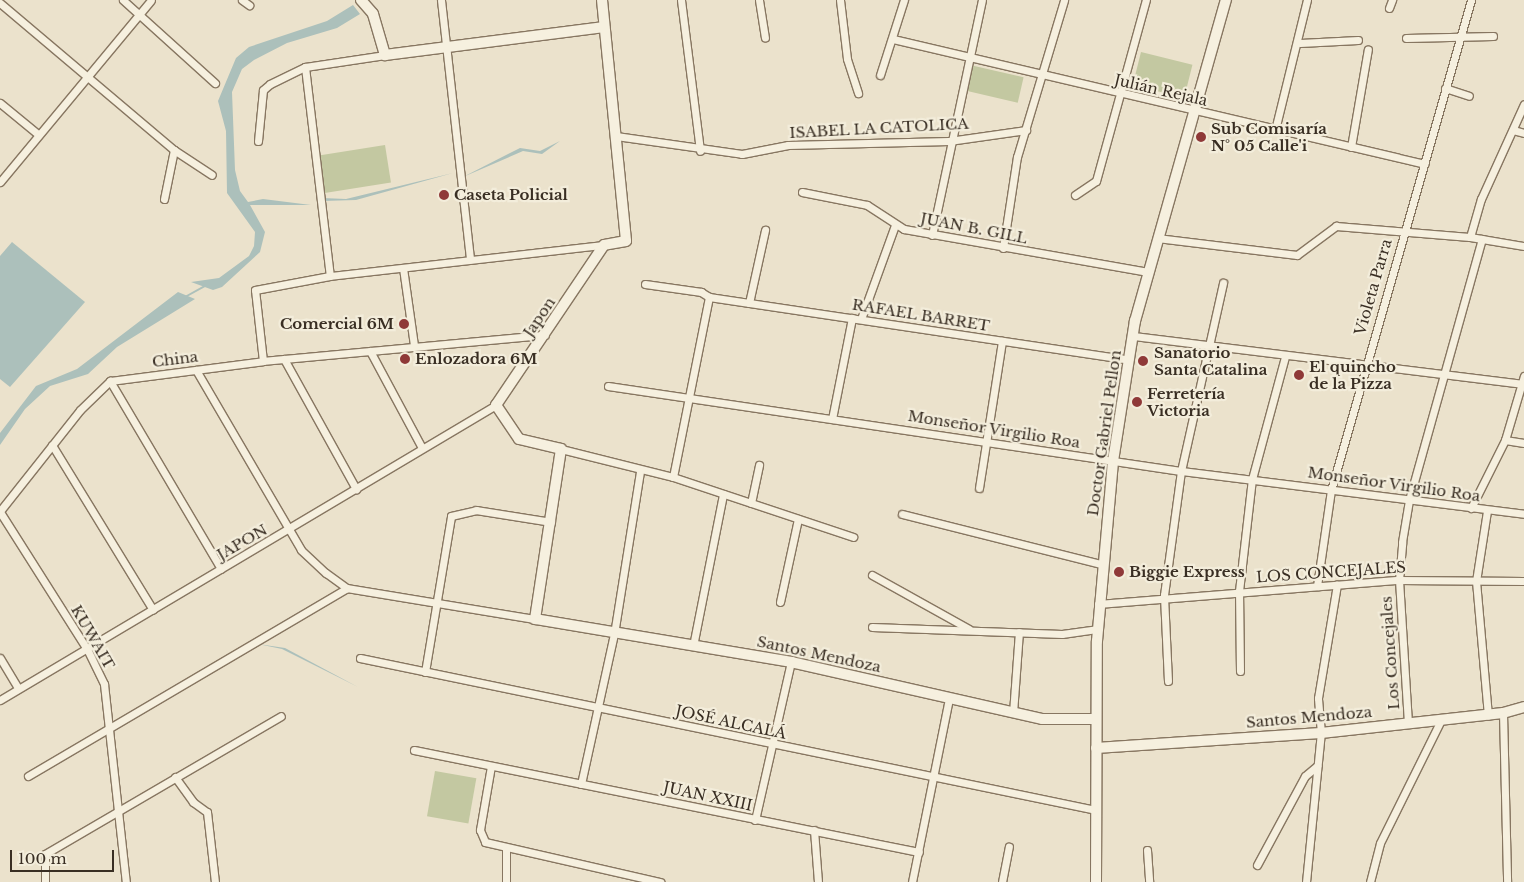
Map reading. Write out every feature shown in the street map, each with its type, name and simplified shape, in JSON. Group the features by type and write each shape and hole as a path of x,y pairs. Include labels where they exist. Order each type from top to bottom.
{"street":[{"path":"123,0 215,83"},
{"path":"0,182 89,78 151,0"},
{"path":"242,0 249,6"},
{"path":"441,0 444,47 470,259"},
{"path":"263,361 255,290 330,276 626,240 602,0"},
{"path":"681,0 700,151"},
{"path":"759,0 764,38"},
{"path":"840,0 847,59 858,93"},
{"path":"880,75 904,0"},
{"path":"932,235 966,57 982,0"},
{"path":"1003,248 1026,130 1064,0"},
{"path":"1074,195 1096,182 1146,0"},
{"name":"Doctor Gabriel Pellon","path":"1096,882 1098,604 1113,461 1133,336 1148,272 1226,0"},
{"path":"1275,130 1300,43 1308,0"},
{"path":"1389,8 1392,0"},
{"name":"Violeta Parra","path":"1317,586 1331,490 1364,367 1470,0"},
{"path":"362,1 373,14 385,55"},
{"path":"0,3 174,150 212,174"},
{"path":"258,141 263,90 305,67 604,27"},
{"path":"1406,38 1492,36"},
{"name":"Julián Rejala","path":"893,39 1121,95 1424,164"},
{"path":"1300,43 1358,40"},
{"path":"1352,147 1368,49"},
{"path":"305,67 330,276"},
{"path":"1445,88 1469,96"},
{"path":"0,103 39,136"},
{"path":"1470,237 1481,199 1514,130 1524,104"},
{"name":"ISABEL LA CATOLICA","path":"616,136 700,151 742,154 788,144 949,141 1026,130"},
{"path":"1514,130 1524,133"},
{"path":"164,199 174,150"},
{"name":"JUAN B. GILL","path":"802,192 867,205 895,225 932,235 1148,272"},
{"path":"861,319 895,225"},
{"path":"1157,238 1305,253 1321,234 1336,226 1482,238 1524,246"},
{"path":"749,303 764,230"},
{"name":"Los Concejales","path":"1408,723 1399,580 1409,500 1442,376 1469,295 1482,238"},
{"name":"Japon","path":"496,405 546,335 604,244"},
{"path":"404,268 414,345"},
{"path":"1168,681 1164,595 1181,471 1207,346 1223,283"},
{"name":"RAFAEL BARRET","path":"645,284 701,292 709,297 1129,360"},
{"path":"673,478 709,297"},
{"path":"832,419 852,318"},
{"name":"China","path":"110,381 263,361 414,345 546,335"},
{"path":"1133,336 1364,367 1522,384"},
{"path":"979,488 1002,342"},
{"path":"370,351 422,448"},
{"path":"1240,671 1239,591 1252,479 1285,357"},
{"path":"284,359 356,489"},
{"path":"196,370 306,557 347,588 436,601 535,620 561,449"},
{"path":"1471,508 1505,440 1524,376"},
{"path":"0,512 52,446 110,381 221,569"},
{"name":"Monseñor Virgilio Roa","path":"608,386 1181,471 1524,514"},
{"path":"496,405 519,439 640,472 673,478 853,537"},
{"name":"JAPON","path":"0,700 290,530 422,448 496,405"},
{"path":"1505,440 1524,444"},
{"path":"52,446 153,610"},
{"path":"751,503 759,465"},
{"path":"582,784 614,634 640,472"},
{"path":"693,646 724,494"},
{"path":"425,672 451,516 476,510 550,522"},
{"path":"1487,510 1476,581 1488,715"},
{"name":"KUWAIT","path":"0,512 86,649 104,684 126,882"},
{"path":"902,514 1101,564"},
{"path":"780,602 798,518"},
{"path":"872,575 972,630"},
{"name":"LOS CONCEJALES","path":"1098,604 1164,595 1399,580 1524,581"},
{"path":"1306,882 1320,733 1318,698 1337,585"},
{"path":"28,776 109,724 347,588"},
{"name":"Santos Mendoza","path":"535,620 791,662 1042,719 1096,720"},
{"path":"872,627 1019,632 1097,629"},
{"path":"1013,713 1019,632"},
{"path":"0,658 18,688"},
{"name":"JOSÉ ALCALÁ","path":"360,658 772,745 935,776 1096,810"},
{"path":"755,820 791,662"},
{"path":"912,882 935,776 949,698"},
{"name":"Santos Mendoza","path":"1096,748 1320,733 1488,715 1503,713 1524,706"},
{"path":"1503,713 1507,882"},
{"path":"45,882 45,854 281,716"},
{"path":"1370,882 1380,843 1440,720"},
{"name":"JUAN XXIII","path":"414,750 919,852"},
{"path":"491,766 480,834 485,842 506,849 660,882"},
{"path":"1256,865 1305,776 1317,766"},
{"path":"176,777 193,802 207,812 215,882"},
{"path":"814,830 818,882"},
{"path":"1002,882 1009,847"},
{"path":"506,849 506,882"},
{"path":"1147,850 1149,882"}],"green space":[{"path":"1141,52 1192,65 1184,98 1133,85"},
{"path":"970,65 1024,77 1018,103 964,90"},
{"path":"385,145 391,183 325,193 319,155"},
{"path":"435,771 476,778 468,824 427,816"}],"shaded area":[{"path":"353,5 360,14 337,28 287,43 254,60 242,69 232,92 235,170 240,191 248,202 263,199 311,205 250,205 265,232 260,252 222,287 213,290 191,282 219,278 249,256 254,246 255,232 227,193 226,131 218,101 236,58 249,47 327,21"},
{"path":"560,141 542,154 523,151 463,177 520,148 540,151"},
{"path":"453,173 356,200 322,201 322,198 346,199"},
{"path":"12,242 85,302 10,387 0,379 0,256"},
{"path":"178,292 195,299 117,347 88,374 50,386 25,409 0,445 0,433 36,386 77,369"},
{"path":"258,644 285,648 358,687 282,649"}],"waterway":[{"path":"185,297 205,286"}],"place":[{"name":"Sub Comisaría N° 05 Calle'i","path":"1201,137"},
{"name":"Caseta Policial","path":"444,195"},
{"name":"Comercial 6M","path":"404,324"},
{"name":"Enlozadora 6M","path":"405,359"},
{"name":"Sanatorio Santa Catalina","path":"1143,361"},
{"name":"El quincho de la Pizza","path":"1299,375"},
{"name":"Ferretería Victoria","path":"1137,402"},
{"name":"Biggie Express","path":"1119,572"}]}
